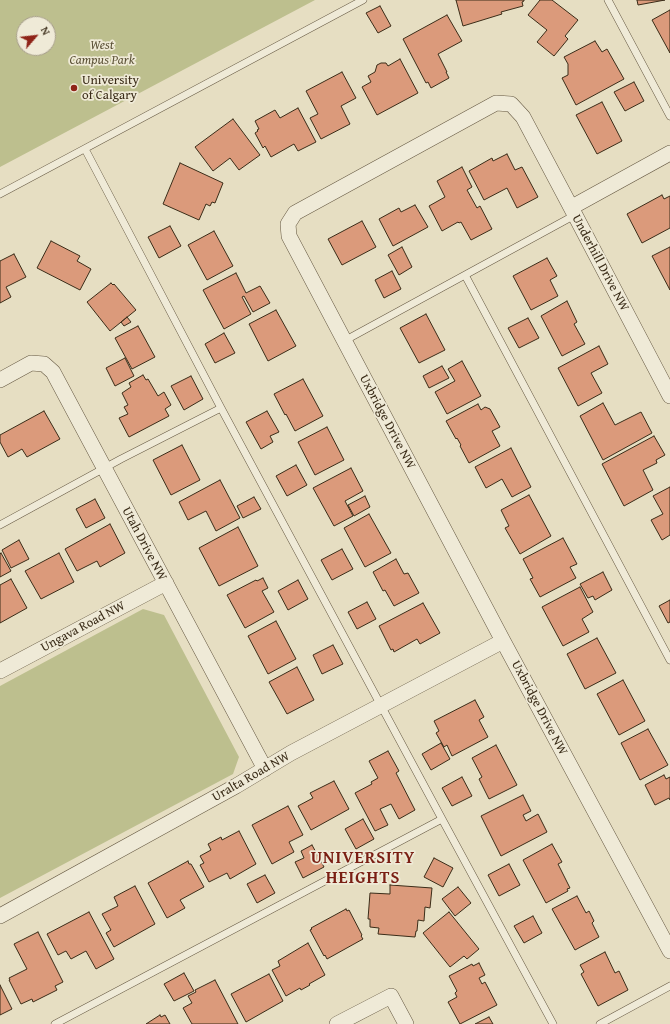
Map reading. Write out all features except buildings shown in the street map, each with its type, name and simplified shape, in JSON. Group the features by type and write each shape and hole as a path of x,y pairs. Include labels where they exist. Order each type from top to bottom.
{"street":[{"name":"Uxbridge Drive NW","path":"573,211 523,117 511,104 496,104 295,213 288,224 288,236 503,641 670,950"},
{"name":"Underhill Drive NW","path":"670,153 573,211 670,396"},
{"name":"Utah Drive NW","path":"0,380 30,364 44,364 53,372 265,769"},
{"name":"Ungava Road NW","path":"0,671 166,583"},
{"name":"Uralta Road NW","path":"0,916 265,769 291,753 503,641"},
{"path":"337,1024 391,996 406,1024"}],"lane":[{"path":"0,194 363,0"},
{"path":"608,0 670,116"},
{"path":"85,149 221,408 553,1024"},
{"path":"344,341 465,275 573,211"},
{"path":"465,275 670,660"},
{"path":"0,525 91,477 104,468 221,408"},
{"path":"55,1024 442,819"},
{"path":"600,1024 670,986"}],"green space":[{"name":"West Campus Park","path":"0,0 315,0 0,167"},
{"path":"143,609 164,615 239,757 233,774 0,898 0,686"}],"place":[{"name":"University of Calgary","path":"74,88"}],"district":[{"name":"UNIVERSITY HEIGHTS","path":"363,869"}]}
